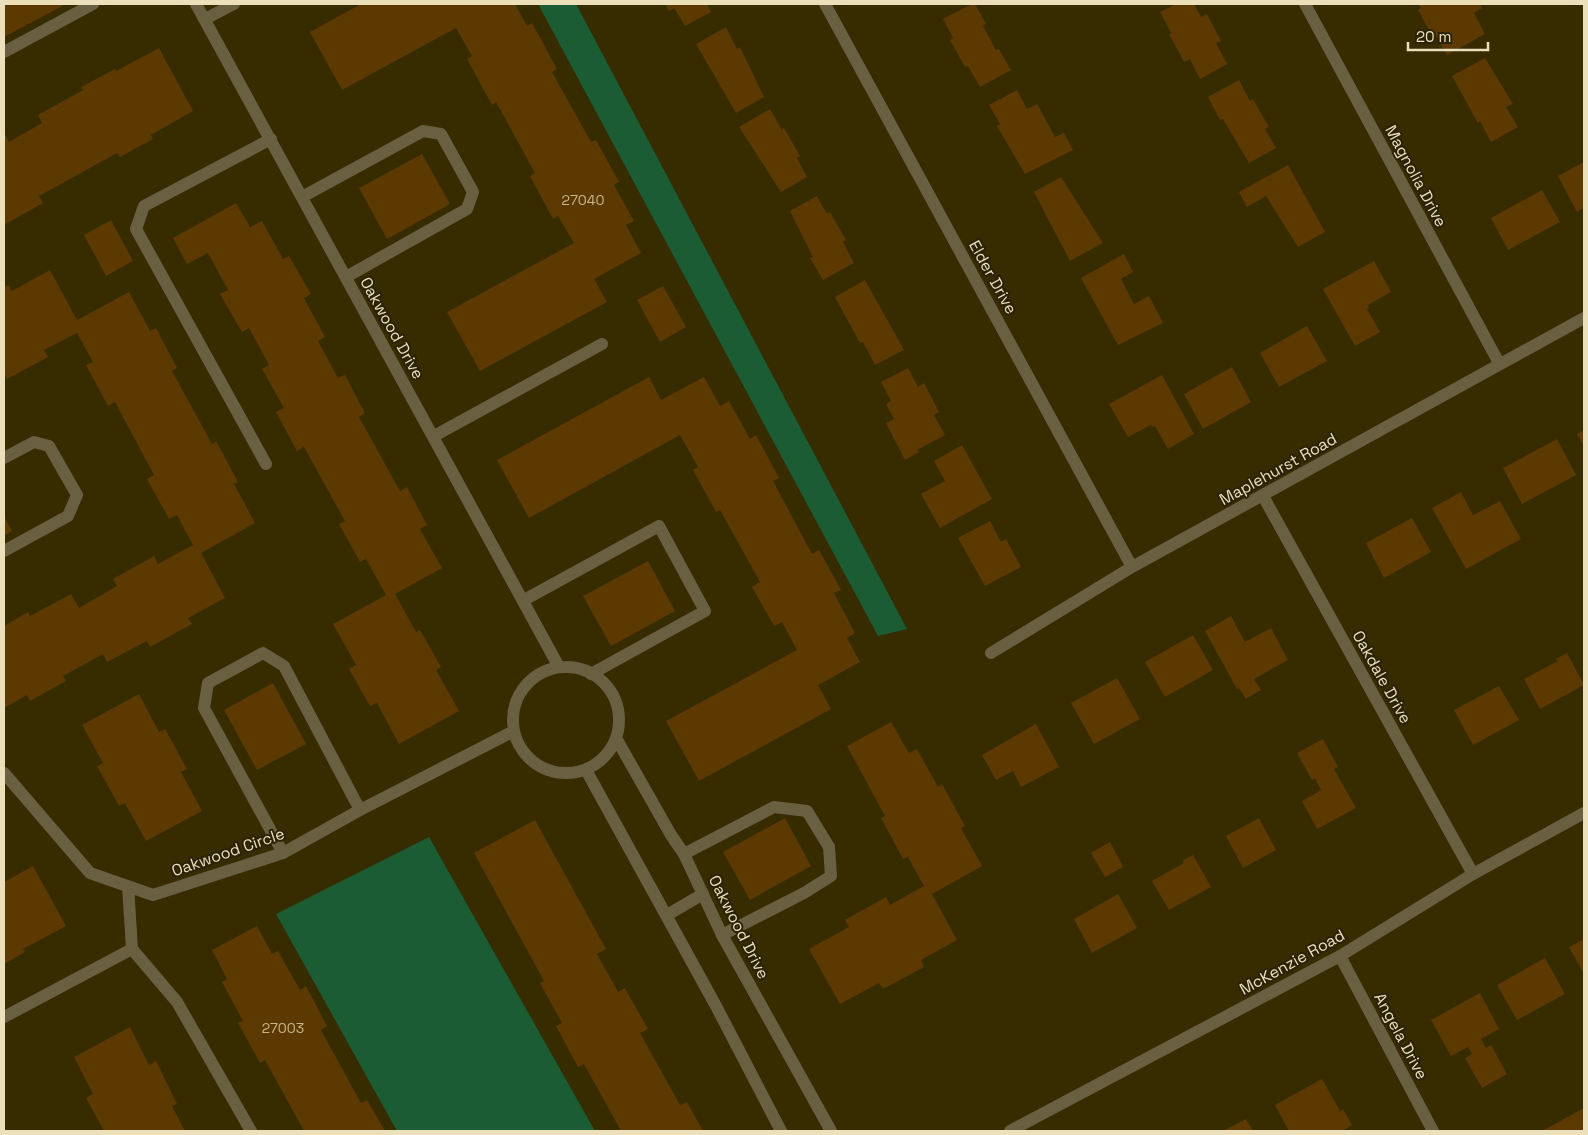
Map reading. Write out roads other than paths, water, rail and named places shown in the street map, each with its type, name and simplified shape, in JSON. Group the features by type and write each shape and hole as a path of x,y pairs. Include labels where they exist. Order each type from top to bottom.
{"street":[{"path":"4,52 93,4"},
{"name":"Oakwood Drive","path":"196,4 560,667"},
{"path":"205,20 234,4"},
{"name":"Elder Drive","path":"825,4 1132,567"},
{"name":"Magnolia Drive","path":"1306,4 1499,364"},
{"path":"302,197 423,132 441,134 473,192 467,209 346,277"},
{"path":"266,464 136,229 144,206 270,139"},
{"name":"Maplehurst Road","path":"991,653 1132,567 1584,318"},
{"path":"434,436 602,344"},
{"path":"4,458 34,442 49,446 77,495 68,516 4,551"},
{"name":"Oakdale Drive","path":"1263,496 1473,874"},
{"path":"524,600 659,526 705,611 591,674"},
{"path":"283,853 204,708 208,683 263,653 284,666 360,810"},
{"path":"560,667 580,668 591,674 608,688 616,703 620,720 616,738 608,754 586,770 578,773 560,774 543,769 528,758 518,744 514,732 514,710 519,694 530,680 545,671 560,667"},
{"name":"Oakwood Circle","path":"4,773 90,873 153,894 283,853 360,810 514,732"},
{"name":"Oakwood Drive","path":"616,738 671,835 684,854 722,935 829,1131"},
{"path":"586,770 667,915 781,1131"},
{"path":"684,854 774,807 807,811 829,846 831,876 804,893 722,935"},
{"name":"McKenzie Road","path":"1010,1131 1340,956 1473,874 1584,813"},
{"path":"128,886 132,949 177,1002 251,1131"},
{"path":"667,915 702,894"},
{"path":"4,1016 132,949"},
{"name":"Angela Drive","path":"1340,956 1433,1131"}]}
